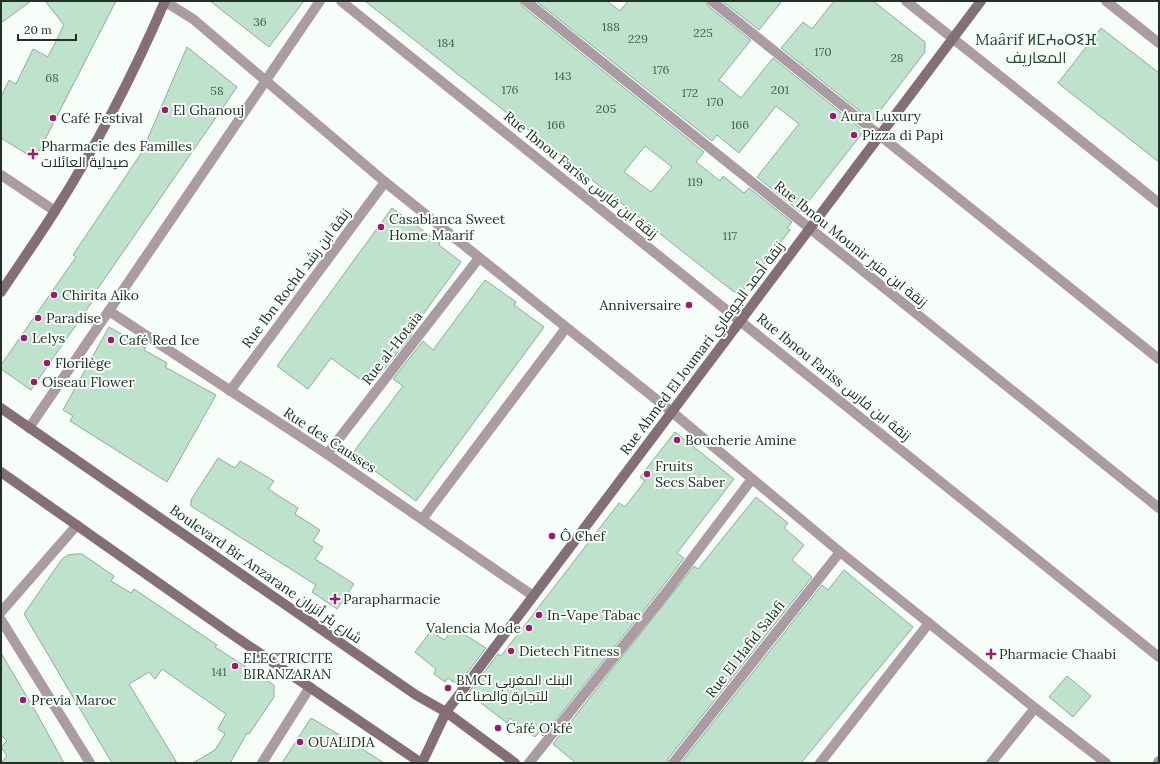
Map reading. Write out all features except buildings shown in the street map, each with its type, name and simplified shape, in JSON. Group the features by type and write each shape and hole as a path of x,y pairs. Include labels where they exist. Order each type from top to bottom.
{"street":[{"path":"1,292 55,211 90,153 148,39 164,1 193,19 385,182 672,412 840,552 1106,763"},
{"path":"29,428 320,1"},
{"name":"Rue Ibnou Fariss زنقة ابن فارس","path":"341,1 1159,656"},
{"name":"Rue Ibnou Mounir زنقة ابن منير","path":"526,1 1159,508"},
{"path":"712,1 1159,359"},
{"path":"906,1 1159,203"},
{"name":"Rue Ahmed El Joumari زنقة أحمد الجوماري","path":"422,763 446,712 532,595 811,229 981,1"},
{"path":"1106,1 1159,43"},
{"path":"1,176 55,211"},
{"name":"Rue Ibn Rochd زنقة ابن رشد","path":"230,391 385,182"},
{"name":"Rue al-Hotaia","path":"328,454 479,258"},
{"name":"Rue des Causses","path":"109,311 328,454 423,518 532,595"},
{"path":"423,518 566,328"},
{"name":"Boulevard Bir Anzarane شارع بئر أنزران","path":"1,408 403,686 446,712 515,763"},
{"path":"1,472 422,763"},
{"path":"529,763 665,594 752,479"},
{"path":"1,612 77,525"},
{"name":"Rue El Hafid Salafi","path":"672,763 840,552"},
{"path":"1,620 90,763"},
{"path":"820,763 929,623"},
{"path":"262,763 310,687"},
{"path":"991,763 1035,708"}],"place":[{"name":"El Ghanouj","path":"165,110"},
{"name":"Aura Luxury","path":"833,116"},
{"name":"Café Festival","path":"53,118"},
{"name":"Pizza di Papi","path":"854,135"},
{"name":"Pharmacie des Familles صيدلية العائلات","path":"33,154"},
{"name":"Casablanca Sweet Home Maarif","path":"381,227"},
{"name":"Chirita Aiko","path":"54,295"},
{"name":"Anniversaire","path":"689,305"},
{"name":"Paradise","path":"38,318"},
{"name":"Lelys","path":"24,338"},
{"name":"Café Red Ice","path":"111,340"},
{"name":"Florilège","path":"47,363"},
{"name":"Oiseau Flower","path":"34,382"},
{"name":"Boucherie Amine","path":"677,440"},
{"name":"Fruits Secs Saber","path":"647,474"},
{"name":"Ô Chef","path":"552,536"},
{"name":"Parapharmacie","path":"335,599"},
{"name":"In-Vape Tabac","path":"539,615"},
{"name":"Valencia Mode","path":"529,628"},
{"name":"Dietech Fitness","path":"511,651"},
{"name":"Pharmacie Chaabi","path":"991,654"},
{"name":"ELECTRICITE BIRANZARAN","path":"235,666"},
{"name":"BMCI البنك المغربي للتجارة والصناعة","path":"448,688"},
{"name":"Previa Maroc","path":"23,700"},
{"name":"Café O'kfé","path":"498,728"},
{"name":"OUALIDIA","path":"300,742"}],"district":[{"name":"Maârif ⵍⵎⵄⴰⵔⵉⴼ المعاريف","path":"1036,48"}]}
